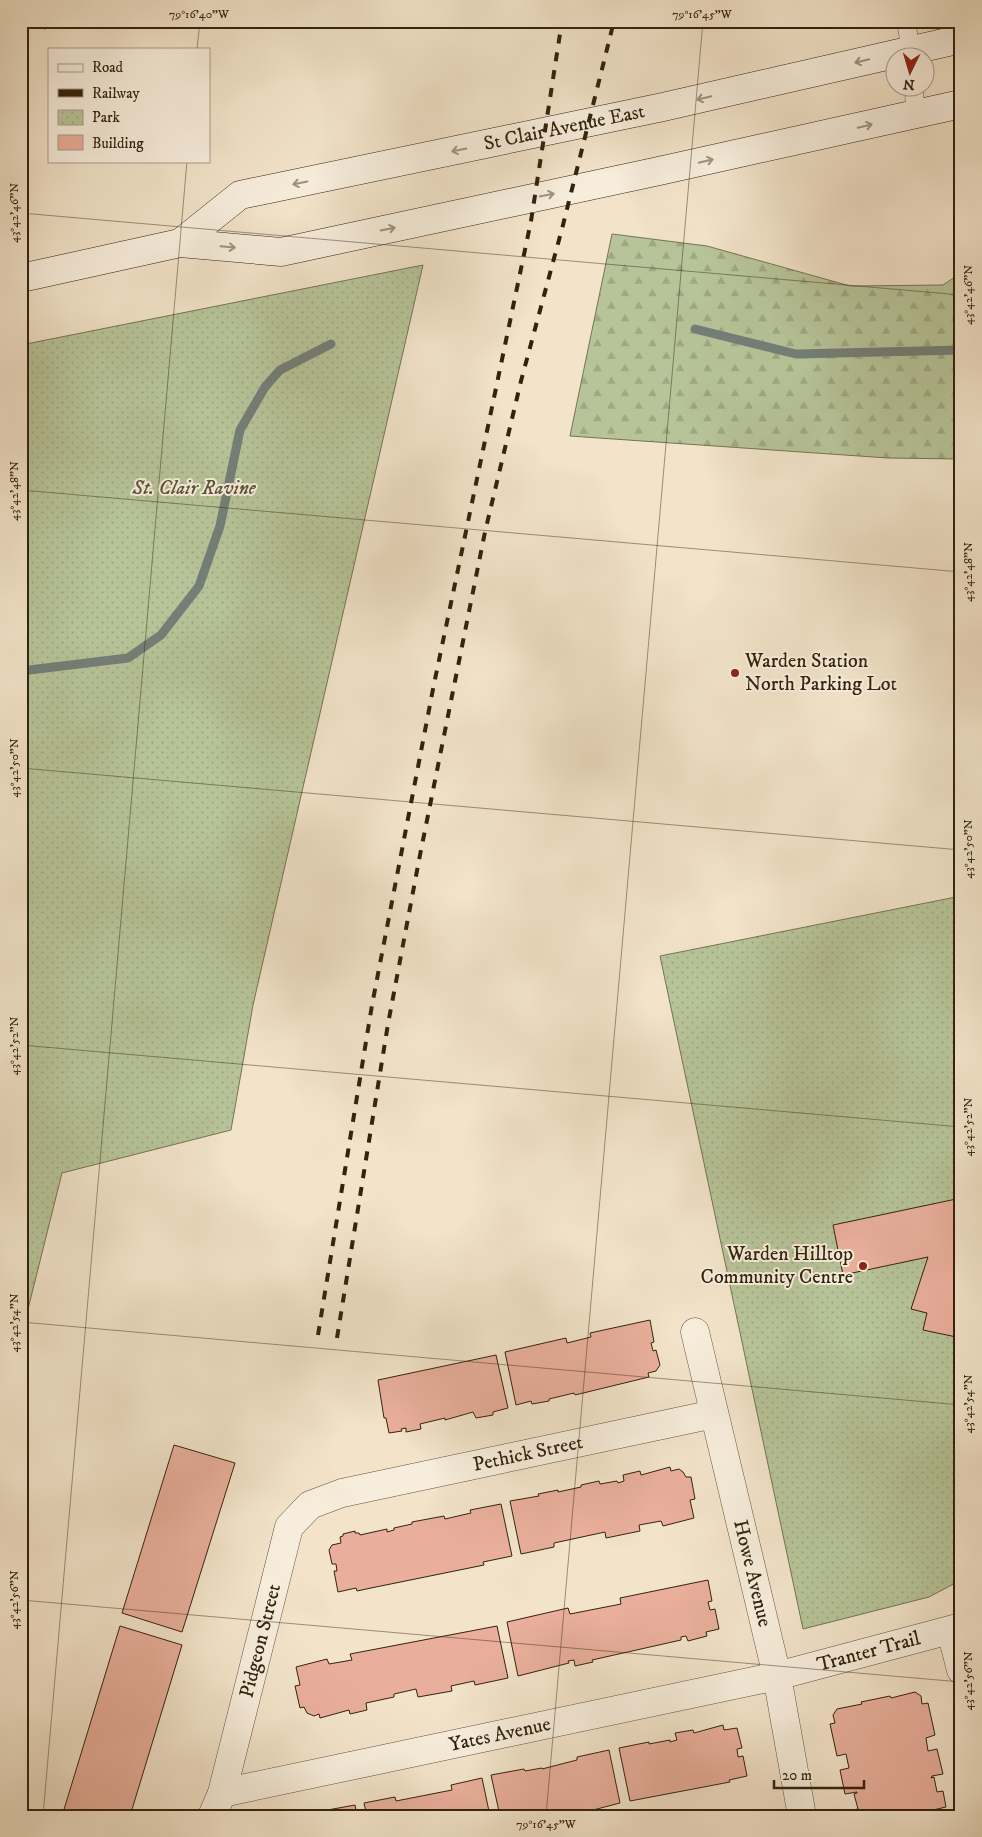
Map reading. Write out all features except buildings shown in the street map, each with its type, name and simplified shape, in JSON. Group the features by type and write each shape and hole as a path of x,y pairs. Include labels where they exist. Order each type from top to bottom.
{"street":[{"name":"St Clair Avenue East","path":"930,48 961,38"},
{"name":"St Clair Avenue East","path":"180,243 240,195 663,108 884,60"},
{"name":"St Clair Avenue East","path":"21,278 180,243 281,252 658,172 961,104"},
{"name":"Howe Avenue","path":"695,1332 777,1676 802,1816"},
{"name":"Pethick Street","path":"342,1493 714,1414"},
{"name":"Pidgeon Street","path":"217,1804 289,1528 310,1505 342,1493"},
{"name":"Tranter Trail","path":"777,1676 956,1629"},
{"path":"956,1629 961,1670"},
{"name":"Yates Avenue","path":"217,1804 777,1676"}],"lane":[{"path":"906,21 911,48"},
{"path":"914,98 915,114"}],"green space":[{"path":"612,234 707,246 850,286 943,285 961,273 961,459 888,458 570,436"},
{"name":"St. Clair Ravine","path":"423,265 253,1005 231,1130 62,1173 21,1337 21,345"},
{"path":"961,896 961,1580 929,1597 803,1629 660,956"}],"waterway":[{"path":"695,329 796,354 961,350"},
{"path":"21,671 128,658 161,635 199,586 220,526 240,430 265,387 280,370 331,344"}],"railway":[{"path":"318,1335 372,1005 434,684 531,221 562,21"},
{"path":"337,1338 388,1024 485,532 521,381 563,225 614,21"}],"place":[{"name":"Warden Station North Parking Lot","path":"735,673"},
{"name":"Warden Hilltop Community Centre","path":"863,1266"}]}
